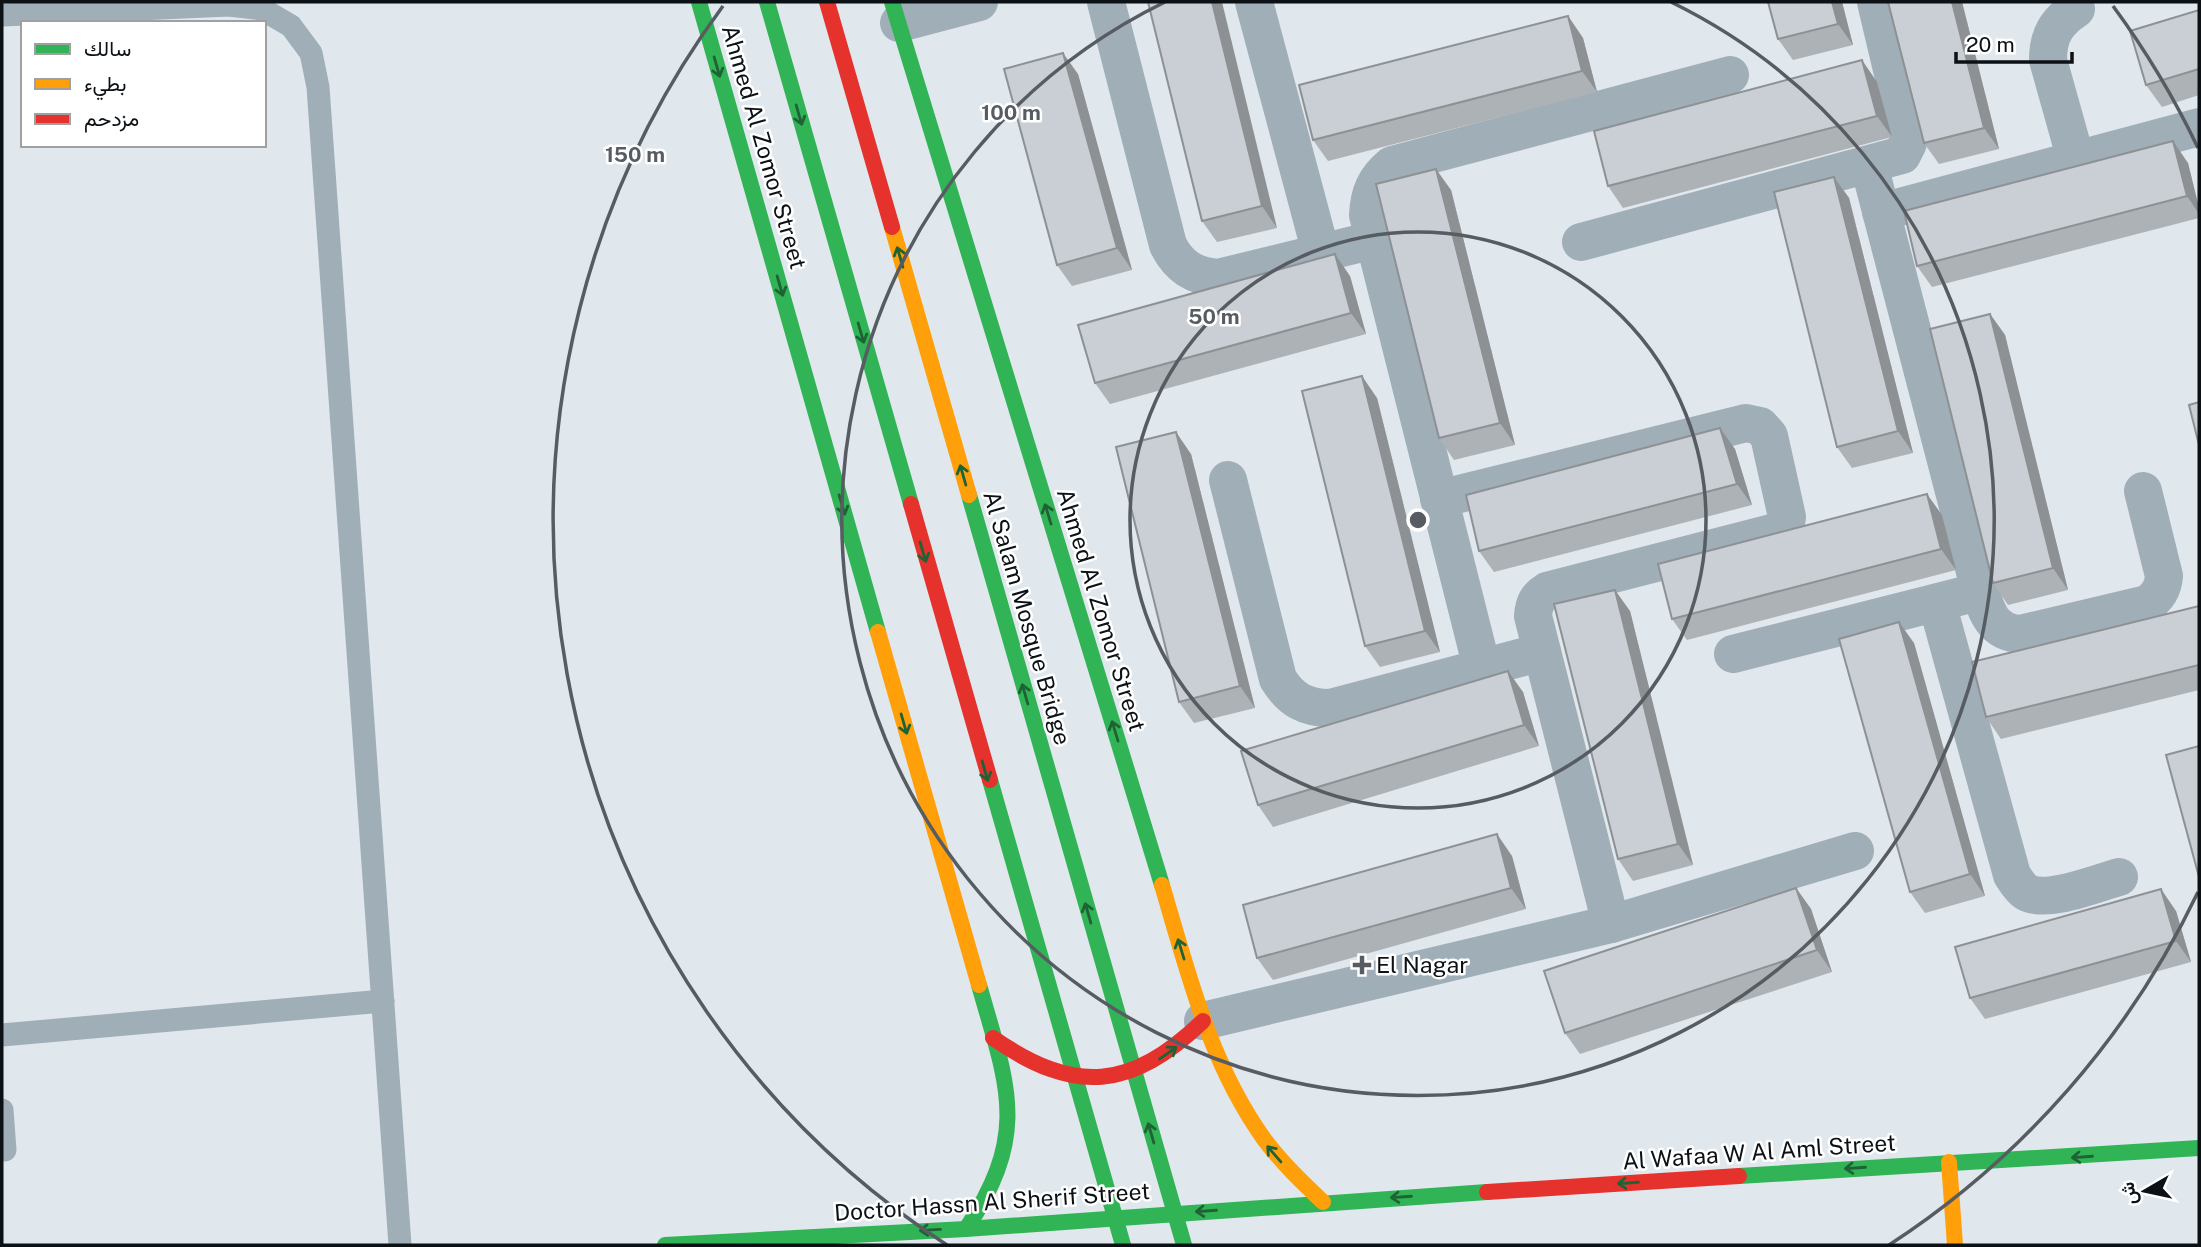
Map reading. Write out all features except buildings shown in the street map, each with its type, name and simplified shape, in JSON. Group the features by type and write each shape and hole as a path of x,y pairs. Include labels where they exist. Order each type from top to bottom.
{"main road":[{"name":"Ahmed Al Zomor Street","path":"699,2 1006,1080 1010,1106 1009,1133 1004,1158 981,1208 966,1228"},
{"path":"766,2 1122,1245"},
{"name":"Al Salam Mosque Bridge","path":"827,2 1184,1245"},
{"name":"Ahmed Al Zomor Street","path":"895,13 1203,1021 1242,1109 1293,1176 1323,1202"},
{"path":"993,1038 1037,1067 1062,1075 1088,1078 1115,1076 1141,1069 1164,1057 1203,1021"},
{"name":"Al Wafaa W Al Aml Street","path":"1323,1202 2199,1149"},
{"path":"1950,1162 1955,1245"},
{"name":"Doctor Hassn Al Sherif Street","path":"664,1245 966,1228 1323,1202"}],"street":[{"path":"895,13 979,2"},
{"path":"1106,2 1168,245 1175,259 1187,270 1202,277 1218,278 1374,240"},
{"path":"1254,2 1321,253"},
{"path":"1581,242 1902,155 1908,144 1876,2"},
{"path":"2076,9 2063,18 2048,44 2048,60 2076,160"},
{"path":"1482,668 1368,215 1373,187 1381,175 1392,166 1730,75"},
{"path":"1881,212 2199,127"},
{"path":"1869,165 1980,591 1987,614 1993,622 2000,629 2020,634 2147,604 2154,599 2163,585 2164,576 2143,491"},
{"path":"1439,499 1746,422 1754,423 1769,436 1787,517 1776,532 1548,591 1536,601 1534,608 1542,652 1611,924"},
{"path":"1228,480 1278,679 1287,692 1300,702 1314,708 1330,708 1542,652"},
{"path":"1733,654 1980,591"},
{"path":"1937,603 2012,874 2018,884 2026,891 2047,897 2119,877"},
{"path":"1203,1021 1611,924 1855,851"}],"lane":[{"path":"2,15 229,5 262,9 291,26 311,53 318,87 400,1245"},
{"path":"2,1035 383,1001"},
{"path":"2,1110 5,1150"}],"traffic: fast":[{"path":"699,2 878,632"},
{"path":"767,2 911,504"},
{"path":"892,2 1162,885"},
{"path":"969,495 1184,1245"},
{"path":"990,780 1123,1245"},
{"path":"966,1229 986,1195 999,1165 1006,1137 1005,1082 979,985"},
{"path":"1739,1176 2199,1148"},
{"path":"665,1245 966,1229 1487,1192"}],"traffic: slow":[{"path":"892,227 969,495"},
{"path":"878,632 979,985"},
{"path":"1162,885 1203,1017 1229,1080 1264,1139 1323,1202"},
{"path":"1949,1162 1955,1245"}],"traffic: jam":[{"path":"827,2 892,227"},
{"path":"911,504 990,780"},
{"path":"993,1038 1050,1069 1076,1076 1102,1077 1127,1072 1151,1061 1177,1044 1203,1021"},
{"path":"1487,1192 1739,1176"}],"place":[{"name":"El Nagar","path":"1362,965"}]}
